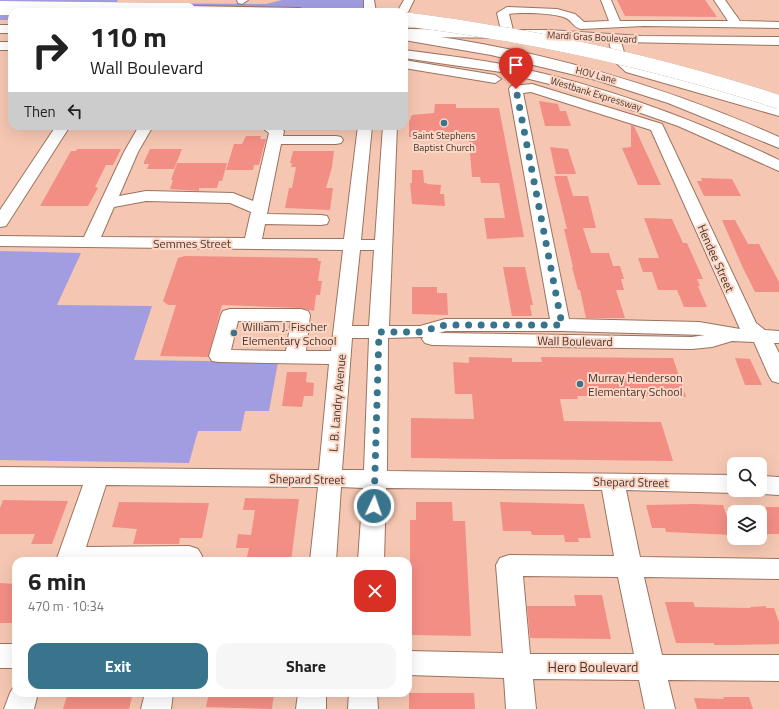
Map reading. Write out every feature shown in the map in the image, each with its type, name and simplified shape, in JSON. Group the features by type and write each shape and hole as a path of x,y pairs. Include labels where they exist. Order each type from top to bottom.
{"highway":[{"path":"408,20 497,31 598,50 698,76 779,102"},
{"name":"HOV Lane","path":"408,36 539,61 629,84 690,105 779,143"},
{"name":"Westbank Expressway","path":"408,55 515,71 565,83 673,118 736,145 779,166"},
{"path":"736,145 779,176"}],"street":[{"path":"606,0 615,23"},
{"path":"720,0 736,24"},
{"path":"507,30 503,13 512,10 547,11 564,14 570,16 581,26"},
{"name":"Mardi Gras Boulevard","path":"408,35 615,23 779,25"},
{"name":"Mardi Gras Boulevard","path":"408,26 507,30 615,38 670,40 779,40"},
{"path":"615,38 620,61 630,69 779,112"},
{"path":"408,65 495,79"},
{"name":"Hendee Street","path":"562,325 516,89 532,88 657,127 662,134 747,325 752,331 770,337 779,376"},
{"path":"0,222 60,130"},
{"path":"90,242 131,152 144,130"},
{"path":"252,243 275,140 276,131 274,130"},
{"name":"L. B. Landry Avenue","path":"323,557 342,332 365,130"},
{"path":"370,557 375,480 379,332 390,130"},
{"path":"275,140 336,140"},
{"path":"107,203 146,196 233,198 258,215 321,220"},
{"name":"Semmes Street","path":"0,241 384,245"},
{"name":"Wall Boulevard","path":"342,332 420,332 445,325 562,325 699,328 730,335 770,337"},
{"name":"Wall Boulevard","path":"420,332 432,339 692,343 712,341 730,335"},
{"path":"295,357 340,358"},
{"name":"Shepard Street","path":"0,476 727,484"},
{"path":"71,557 97,477"},
{"path":"612,482 660,709"},
{"path":"767,485 779,486"},
{"path":"149,557 189,557"},
{"path":"521,709 516,666 509,565 779,569"},
{"path":"0,656 12,656"},
{"name":"Hero Boulevard","path":"412,663 516,666 779,668"},
{"path":"19,709 23,697"},
{"path":"156,709 158,697"},
{"path":"310,709 312,697"},
{"path":"363,697 363,709"}],"shaded area":[{"path":"0,0 118,0 113,8 8,8 8,20 0,20"},
{"path":"282,0 363,0 364,8 126,8 130,3 266,4"},
{"path":"0,251 81,253 57,305 152,306 134,360 278,362 269,411 245,411 241,431 198,431 189,463 0,460"}],"building":[{"path":"617,0 705,0 717,17 625,16"},
{"path":"539,101 558,104 560,111 566,111 571,126 545,126"},
{"path":"435,104 456,104 456,108 499,108 524,237 487,239 484,218 505,218 499,183 481,183 480,177 472,177 469,141 456,141 456,137 439,139 440,141 426,140 426,137 409,137 409,122 412,115 434,113"},
{"path":"631,125 634,126 661,185 638,185 622,148 631,147"},
{"path":"246,136 261,136 260,139 266,139 259,165 254,165 253,170 226,170 234,144 242,144"},
{"path":"550,147 568,149 576,174 556,174"},
{"path":"77,149 121,149 113,165 106,165 95,187 98,188 88,206 40,206 71,151 76,151"},
{"path":"150,149 182,149 174,169 147,169 149,164 144,164 144,162"},
{"path":"293,151 334,151 332,167 326,188 333,188 330,210 285,208 289,188 292,188 296,167 291,167 292,163 290,163"},
{"path":"177,163 227,163 222,181 219,181 217,188 199,188 199,191 170,189 173,180 171,180"},
{"path":"412,170 423,170 424,183 441,185 440,194 444,194 445,206 412,204 410,183 412,183"},
{"path":"554,176 567,176 573,196 588,196 596,228 583,228 591,253 609,253 613,266 620,266 624,279 621,279 624,290 616,290 625,318 586,318 580,290 578,290 572,267 564,229 567,229"},
{"path":"701,178 732,179 741,196 704,196 697,181 702,181"},
{"path":"644,218 672,219 683,243 687,243 703,279 697,279 700,286 698,286 707,307 684,307 677,290 658,290 652,272 643,272 638,258 659,258"},
{"path":"722,220 735,220 748,244 759,244 779,282 779,292 755,292"},
{"path":"185,256 318,258 318,261 321,261 318,281 322,281 320,295 316,295 314,311 301,308 222,305 208,357 160,356 176,305 168,305 163,301 178,258"},
{"path":"503,267 525,267 533,305 530,305 532,316 512,316"},
{"path":"412,287 437,287 437,293 447,293 448,315 412,314"},
{"path":"469,357 512,358 512,362 542,362 541,357 673,358 686,397 577,396 578,399 560,399 564,421 661,422 673,461 411,458 411,418 474,419 472,394 455,394 453,362 469,363"},
{"path":"735,358 750,359 762,385 745,385"},
{"path":"287,372 307,372 306,382 314,383 313,396 304,396 302,407 282,406"},
{"path":"245,498 299,499 292,557 247,557 249,548 236,548 238,534 251,535 255,510 243,510"},
{"path":"3,500 68,501 52,544 31,544 35,534 0,534 0,508"},
{"path":"119,502 209,503 202,538 180,538 179,544 133,544 137,529 112,527"},
{"path":"416,502 452,502 453,521 465,521 471,636 412,635 412,557 410,557 410,520 416,520"},
{"path":"500,502 584,504 591,538 578,538 579,542 565,542 564,535 532,535 531,531 503,531"},
{"path":"646,505 723,505 727,517 727,535 666,532 665,528 652,528"},
{"path":"767,507 779,507 779,534 767,534"},
{"path":"0,583 12,584 12,623 0,623"},
{"path":"574,595 602,595 611,639 530,638 527,606 576,606"},
{"path":"665,602 693,602 695,607 751,608 750,607 766,606 766,608 774,608 779,622 779,644 714,645 714,643 676,643"},
{"path":"412,693 474,693 475,709 409,709 409,697 412,697"},
{"path":"67,697 132,697 129,709 63,709"},
{"path":"208,697 274,697 272,709 206,707"},
{"path":"723,697 749,697 753,709 697,709 694,698 724,699"}],"place":[{"name":"Saint Stephens Baptist Church","path":"444,123"},
{"name":"William J. Fischer Elementary School","path":"234,333"},
{"name":"Murray Henderson Elementary School","path":"580,384"}],"route":[{"path":"374,506 379,332 420,332 445,325 562,325 516,89"}]}
